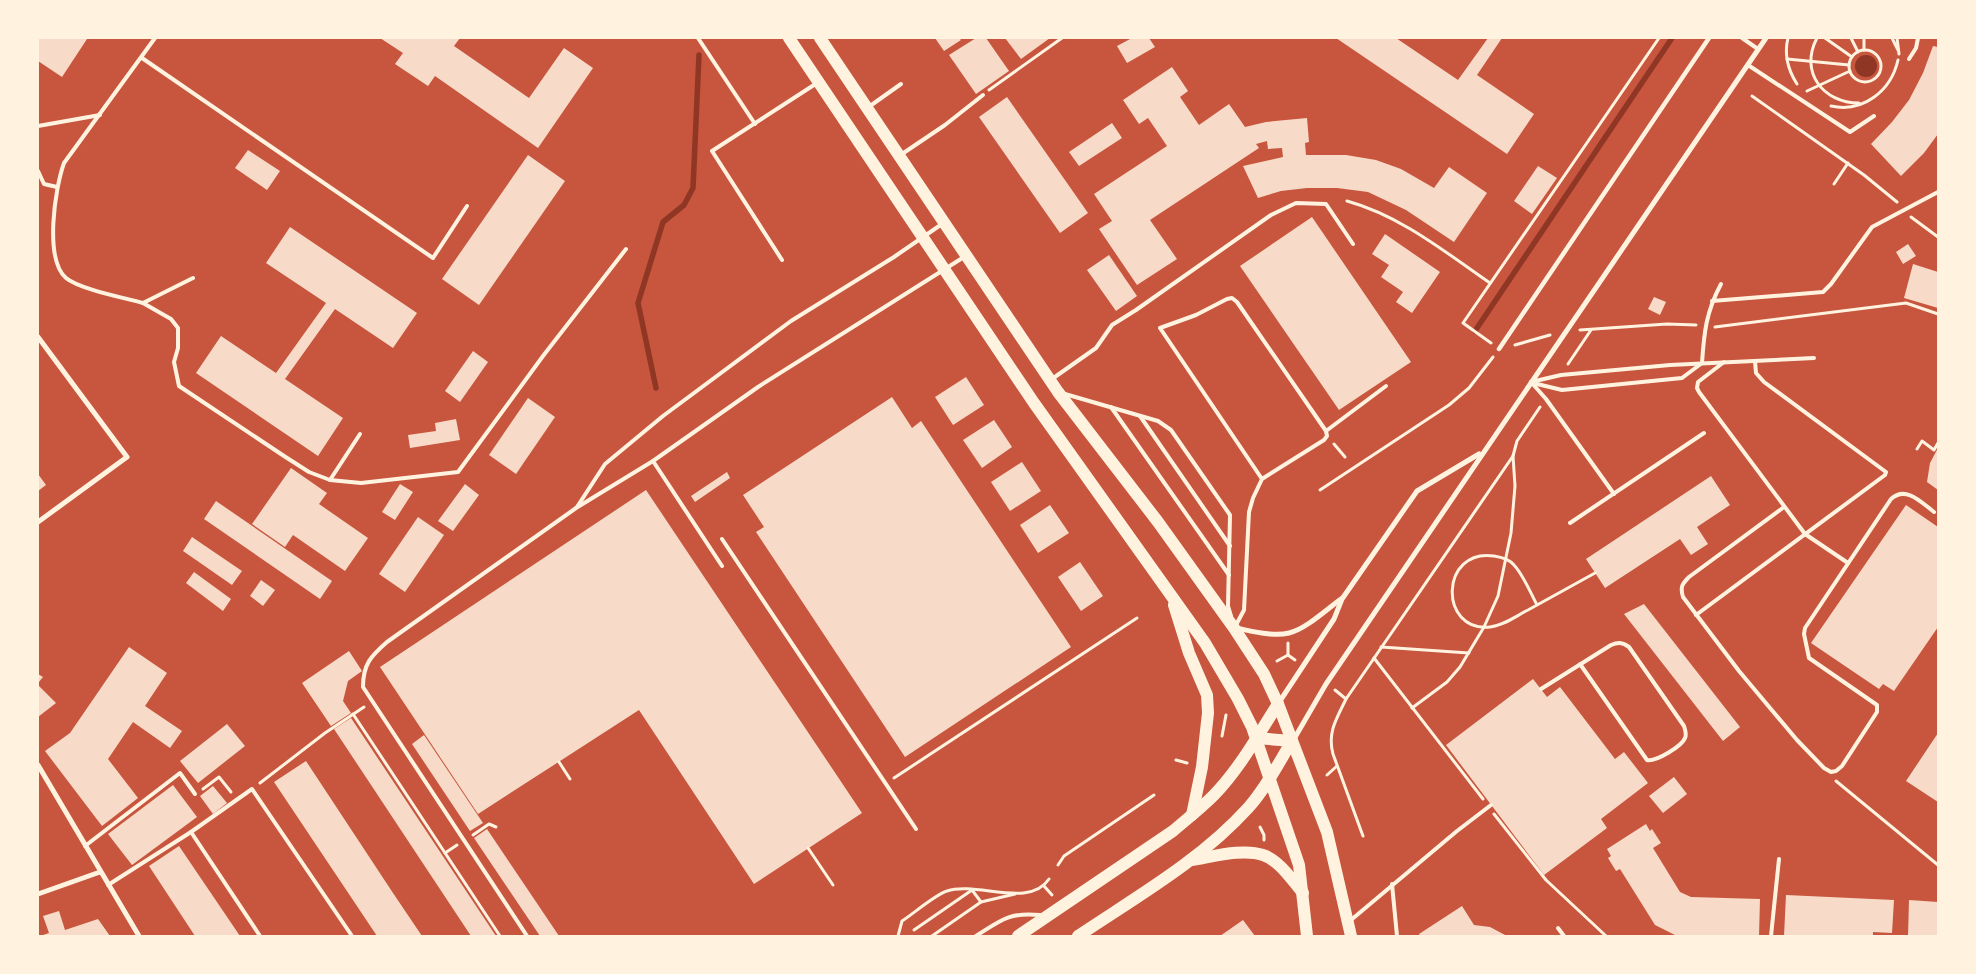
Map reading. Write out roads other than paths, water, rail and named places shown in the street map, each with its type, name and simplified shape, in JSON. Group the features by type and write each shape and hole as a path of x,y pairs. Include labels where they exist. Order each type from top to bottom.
{"main road":[{"path":"790,38 1034,403 1205,642 1238,699 1256,738 1299,865 1307,936"},
{"path":"820,38 1058,392 1158,522 1234,628 1264,674 1278,704 1327,832 1351,936"},
{"path":"1170,594 1189,653 1207,695 1208,713 1202,767 1192,815"},
{"path":"1018,936 1173,831 1214,796 1227,780 1278,704"},
{"path":"1256,738 1292,741"},
{"path":"1078,936 1192,860 1248,808 1269,779 1292,741"},
{"path":"1192,860 1238,853 1262,854 1274,861 1303,893"}],"street":[{"path":"1499,349 1709,38"},
{"path":"1292,741 1326,684 1481,453 1766,38"},
{"path":"38,337 127,456 38,522"},
{"path":"1278,704 1334,619 1342,599 1417,491 1481,453"},
{"path":"1234,628 1264,633 1288,634 1297,630 1342,599"},
{"path":"38,765 100,872 140,936"},
{"path":"38,894 100,872"}],"lane":[{"path":"155,38 64,163 55,200 55,245 58,268 67,279 81,285 143,303 171,318 178,328 178,348 174,362 179,386 309,472 330,480 360,483 458,472 543,356 626,249"},
{"path":"698,38 755,124"},
{"path":"1742,38 1758,49"},
{"path":"1910,59 1916,48 1918,38"},
{"path":"142,58 434,258 467,206"},
{"path":"1748,64 1850,132 1874,116"},
{"path":"782,260 712,151 819,81"},
{"path":"867,108 900,84"},
{"path":"899,156 945,125 983,95"},
{"path":"38,126 100,114"},
{"path":"38,172 44,184 57,187"},
{"path":"1712,302 1823,292 1831,284 1872,226 1938,192"},
{"path":"1050,380 1096,348 1112,325 1271,216 1296,203 1326,204 1353,244"},
{"path":"576,508 605,464 663,416 791,321 894,257 943,222"},
{"path":"527,936 363,687 363,674 368,662 376,652 576,508 653,461 758,387 944,268 966,256"},
{"path":"143,303 193,278"},
{"path":"1531,382 1562,390 1682,378 1702,363 1705,326 1720,284"},
{"path":"1234,628 1244,610 1249,512 1262,479 1324,440 1327,436 1326,431 1237,302 1232,298 1160,328 1262,479"},
{"path":"1531,382 1561,375 1702,363 1814,358"},
{"path":"1696,615 1886,472 1764,382 1756,373 1755,361"},
{"path":"1724,362 1698,382 1697,388 1804,534 1848,563"},
{"path":"1531,382 1546,399 1614,494"},
{"path":"1326,431 1386,386"},
{"path":"1058,392 1158,421 1171,430 1228,510 1230,520 1228,606 1234,628"},
{"path":"1112,407 1230,575"},
{"path":"1140,416 1230,546"},
{"path":"1570,523 1704,433"},
{"path":"330,480 360,434"},
{"path":"653,461 722,566"},
{"path":"1784,506 1689,576 1682,583 1682,597 1739,671 1797,740 1824,768 1831,772 1836,771 1842,766 1877,712 1877,705 1814,662 1807,654 1805,628 1891,498 1897,493 1904,493 1912,496 1934,512"},
{"path":"722,539 916,829"},
{"path":"1541,689 1580,664 1611,645 1617,643 1625,644 1684,726 1685,737 1682,743 1656,760 1647,760 1580,664"},
{"path":"85,846 180,773 195,794"},
{"path":"108,885 191,832 252,789 352,936"},
{"path":"1349,921 1490,806"},
{"path":"191,832 260,936"},
{"path":"1771,936 1779,859"},
{"path":"1392,884 1397,936"},
{"path":"976,936 1004,918 1026,914 1048,916"},
{"path":"1558,928 1564,936"}],"waterway":[{"path":"1475,331 1672,38"},
{"path":"656,388 638,303 663,222 684,205 693,188 699,55"}]}
